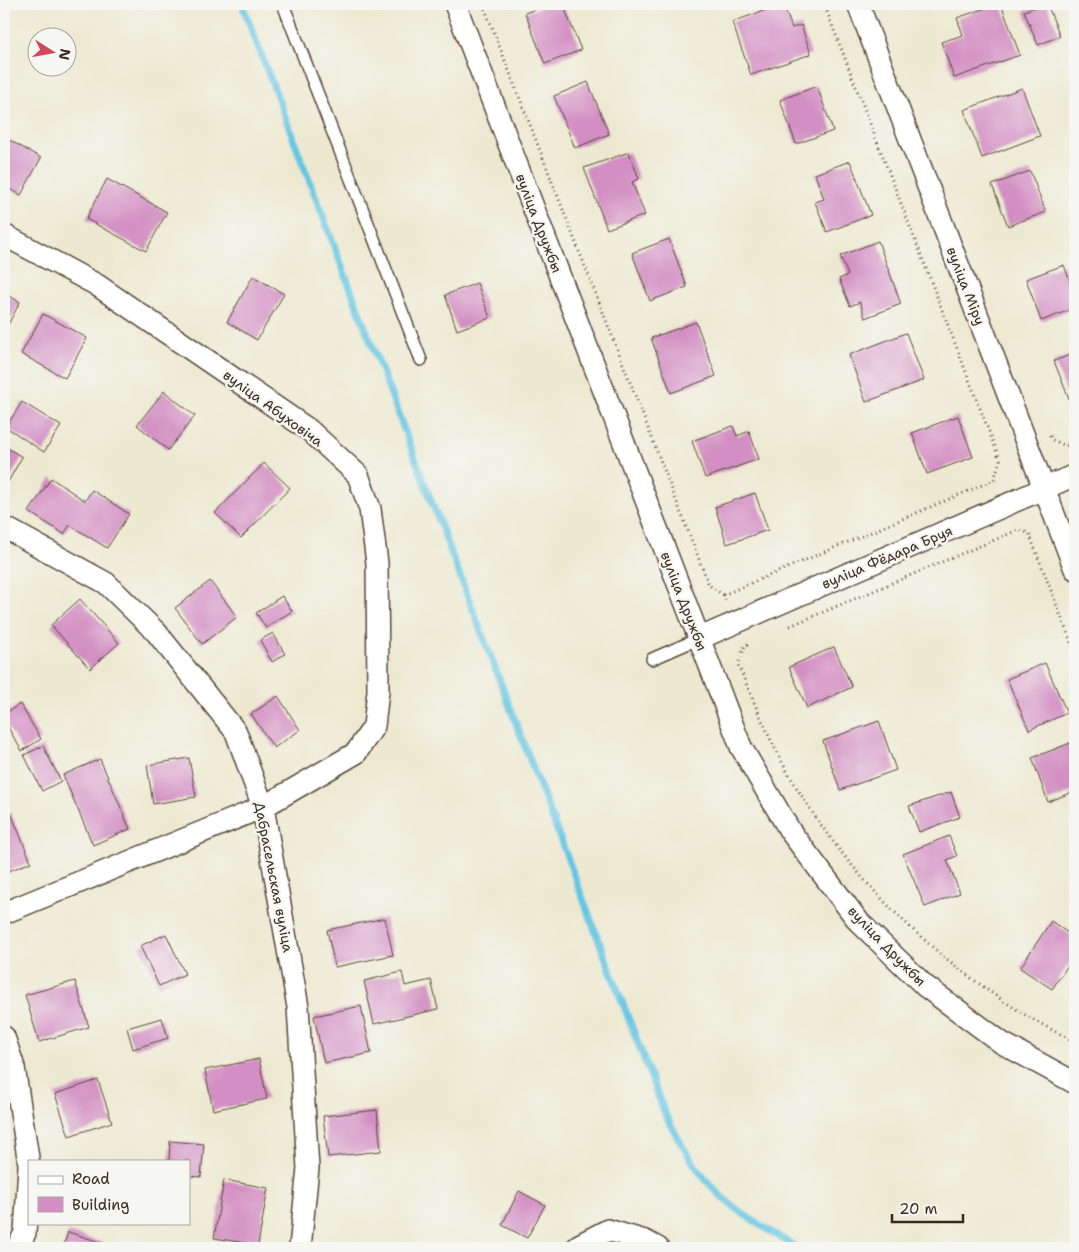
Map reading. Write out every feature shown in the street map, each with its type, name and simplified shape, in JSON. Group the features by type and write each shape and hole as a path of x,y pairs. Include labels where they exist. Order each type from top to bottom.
{"street":[{"name":"вуліца Дружбы","path":"455,4 741,747 790,831 859,922 924,986 1002,1044 1075,1082"},
{"name":"вуліца Міру","path":"858,4 1075,569"},
{"name":"вуліца Абуховіча","path":"4,235 97,285 309,430 358,475 370,508 377,563 378,691 374,726 356,753 263,807 4,913"},
{"name":"вуліца Фёдара Бруя","path":"698,639 1075,475"},
{"name":"Дабрасельская вуліца","path":"4,527 106,583 157,633 236,732 263,807 298,1007 308,1168 300,1248"},
{"path":"4,1037 14,1066 28,1160"},
{"path":"17,1248 25,1234 28,1182"},
{"path":"577,1248 579,1245 608,1230 646,1241 658,1248"}],"lane":[{"path":"284,4 421,360"},
{"path":"652,658 698,639"}],"path":[{"path":"483,4 709,585 723,595 994,480 1000,460 824,4"},
{"path":"1048,430 1051,439 1066,446 1075,442"},
{"path":"782,630 1018,530 1028,533 1075,653"},
{"path":"754,641 745,645 738,665 790,778 844,857 882,902 942,957 1016,1010 1075,1042"}],"building":[{"path":"550,4 563,4 581,50 545,64 525,13"},
{"path":"783,4 792,28 801,25 811,54 751,75 732,22"},
{"path":"1001,4 1020,55 954,78 941,42 963,35 957,18"},
{"path":"1047,4 1060,36 1038,45 1024,11"},
{"path":"588,82 609,134 575,148 554,96"},
{"path":"817,86 833,131 796,144 780,100"},
{"path":"1022,88 1040,136 982,158 964,110"},
{"path":"4,137 41,158 21,195 4,186"},
{"path":"629,152 639,179 632,182 645,215 607,229 584,168"},
{"path":"850,161 871,215 827,232 815,202 824,199 815,174"},
{"path":"1030,171 1046,212 1008,226 992,185"},
{"path":"107,179 167,212 146,251 86,219"},
{"path":"669,239 687,287 650,301 632,253"},
{"path":"878,241 901,304 865,318 860,302 850,306 839,279 848,275 840,256"},
{"path":"1064,265 1075,295 1075,308 1041,321 1026,279"},
{"path":"253,276 284,294 257,340 227,322"},
{"path":"477,283 490,318 457,330 445,295"},
{"path":"4,293 20,302 4,332"},
{"path":"43,314 87,338 65,378 21,354"},
{"path":"696,322 716,376 671,393 651,338"},
{"path":"906,333 924,380 866,402 849,355"},
{"path":"1075,353 1075,408 1073,409 1054,361"},
{"path":"164,391 195,416 168,450 137,425"},
{"path":"22,402 61,426 44,452 6,427"},
{"path":"958,416 973,457 927,474 912,433"},
{"path":"733,426 737,436 749,431 759,459 705,478 692,441"},
{"path":"4,446 22,457 4,489"},
{"path":"264,463 290,488 241,538 215,513"},
{"path":"51,478 85,501 92,490 129,514 107,548 70,525 64,534 29,512"},
{"path":"755,493 768,530 727,544 715,507"},
{"path":"210,581 237,617 202,644 175,608"},
{"path":"282,596 292,611 266,628 256,613"},
{"path":"80,599 119,643 90,669 51,625"},
{"path":"273,633 285,654 272,662 260,640"},
{"path":"834,647 852,687 807,708 789,667"},
{"path":"1045,663 1067,713 1029,730 1007,679"},
{"path":"278,696 300,730 274,748 251,714"},
{"path":"20,704 41,739 22,751 4,721 4,714"},
{"path":"879,721 896,770 840,790 823,741"},
{"path":"1073,742 1075,748 1075,791 1048,802 1032,758"},
{"path":"43,746 61,781 42,791 24,755"},
{"path":"189,758 196,797 153,804 147,765"},
{"path":"100,759 130,829 93,845 63,775"},
{"path":"951,792 960,817 919,832 909,806"},
{"path":"11,813 31,862 4,873 4,816"},
{"path":"949,836 957,856 947,860 960,893 925,907 903,854"},
{"path":"385,918 393,955 335,967 327,930"},
{"path":"1051,921 1075,938 1075,955 1052,989 1020,968"},
{"path":"166,934 185,974 159,986 140,946"},
{"path":"402,972 405,986 431,980 438,1009 374,1024 364,981"},
{"path":"75,981 89,1027 39,1042 25,995"},
{"path":"361,1006 371,1053 324,1063 314,1016"},
{"path":"162,1018 168,1038 133,1049 127,1028"},
{"path":"259,1059 267,1099 213,1110 205,1070"},
{"path":"98,1080 112,1122 69,1136 55,1094"},
{"path":"377,1110 381,1151 328,1157 323,1116"},
{"path":"170,1141 204,1144 201,1177 190,1176 190,1160 169,1160"},
{"path":"224,1180 268,1188 258,1245 214,1238"},
{"path":"519,1191 545,1205 527,1238 502,1225"},
{"path":"68,1232 113,1246 112,1248 63,1248"}],"waterway":[{"path":"242,4 665,1114 681,1144 707,1182 724,1199 744,1214 797,1248"}]}
